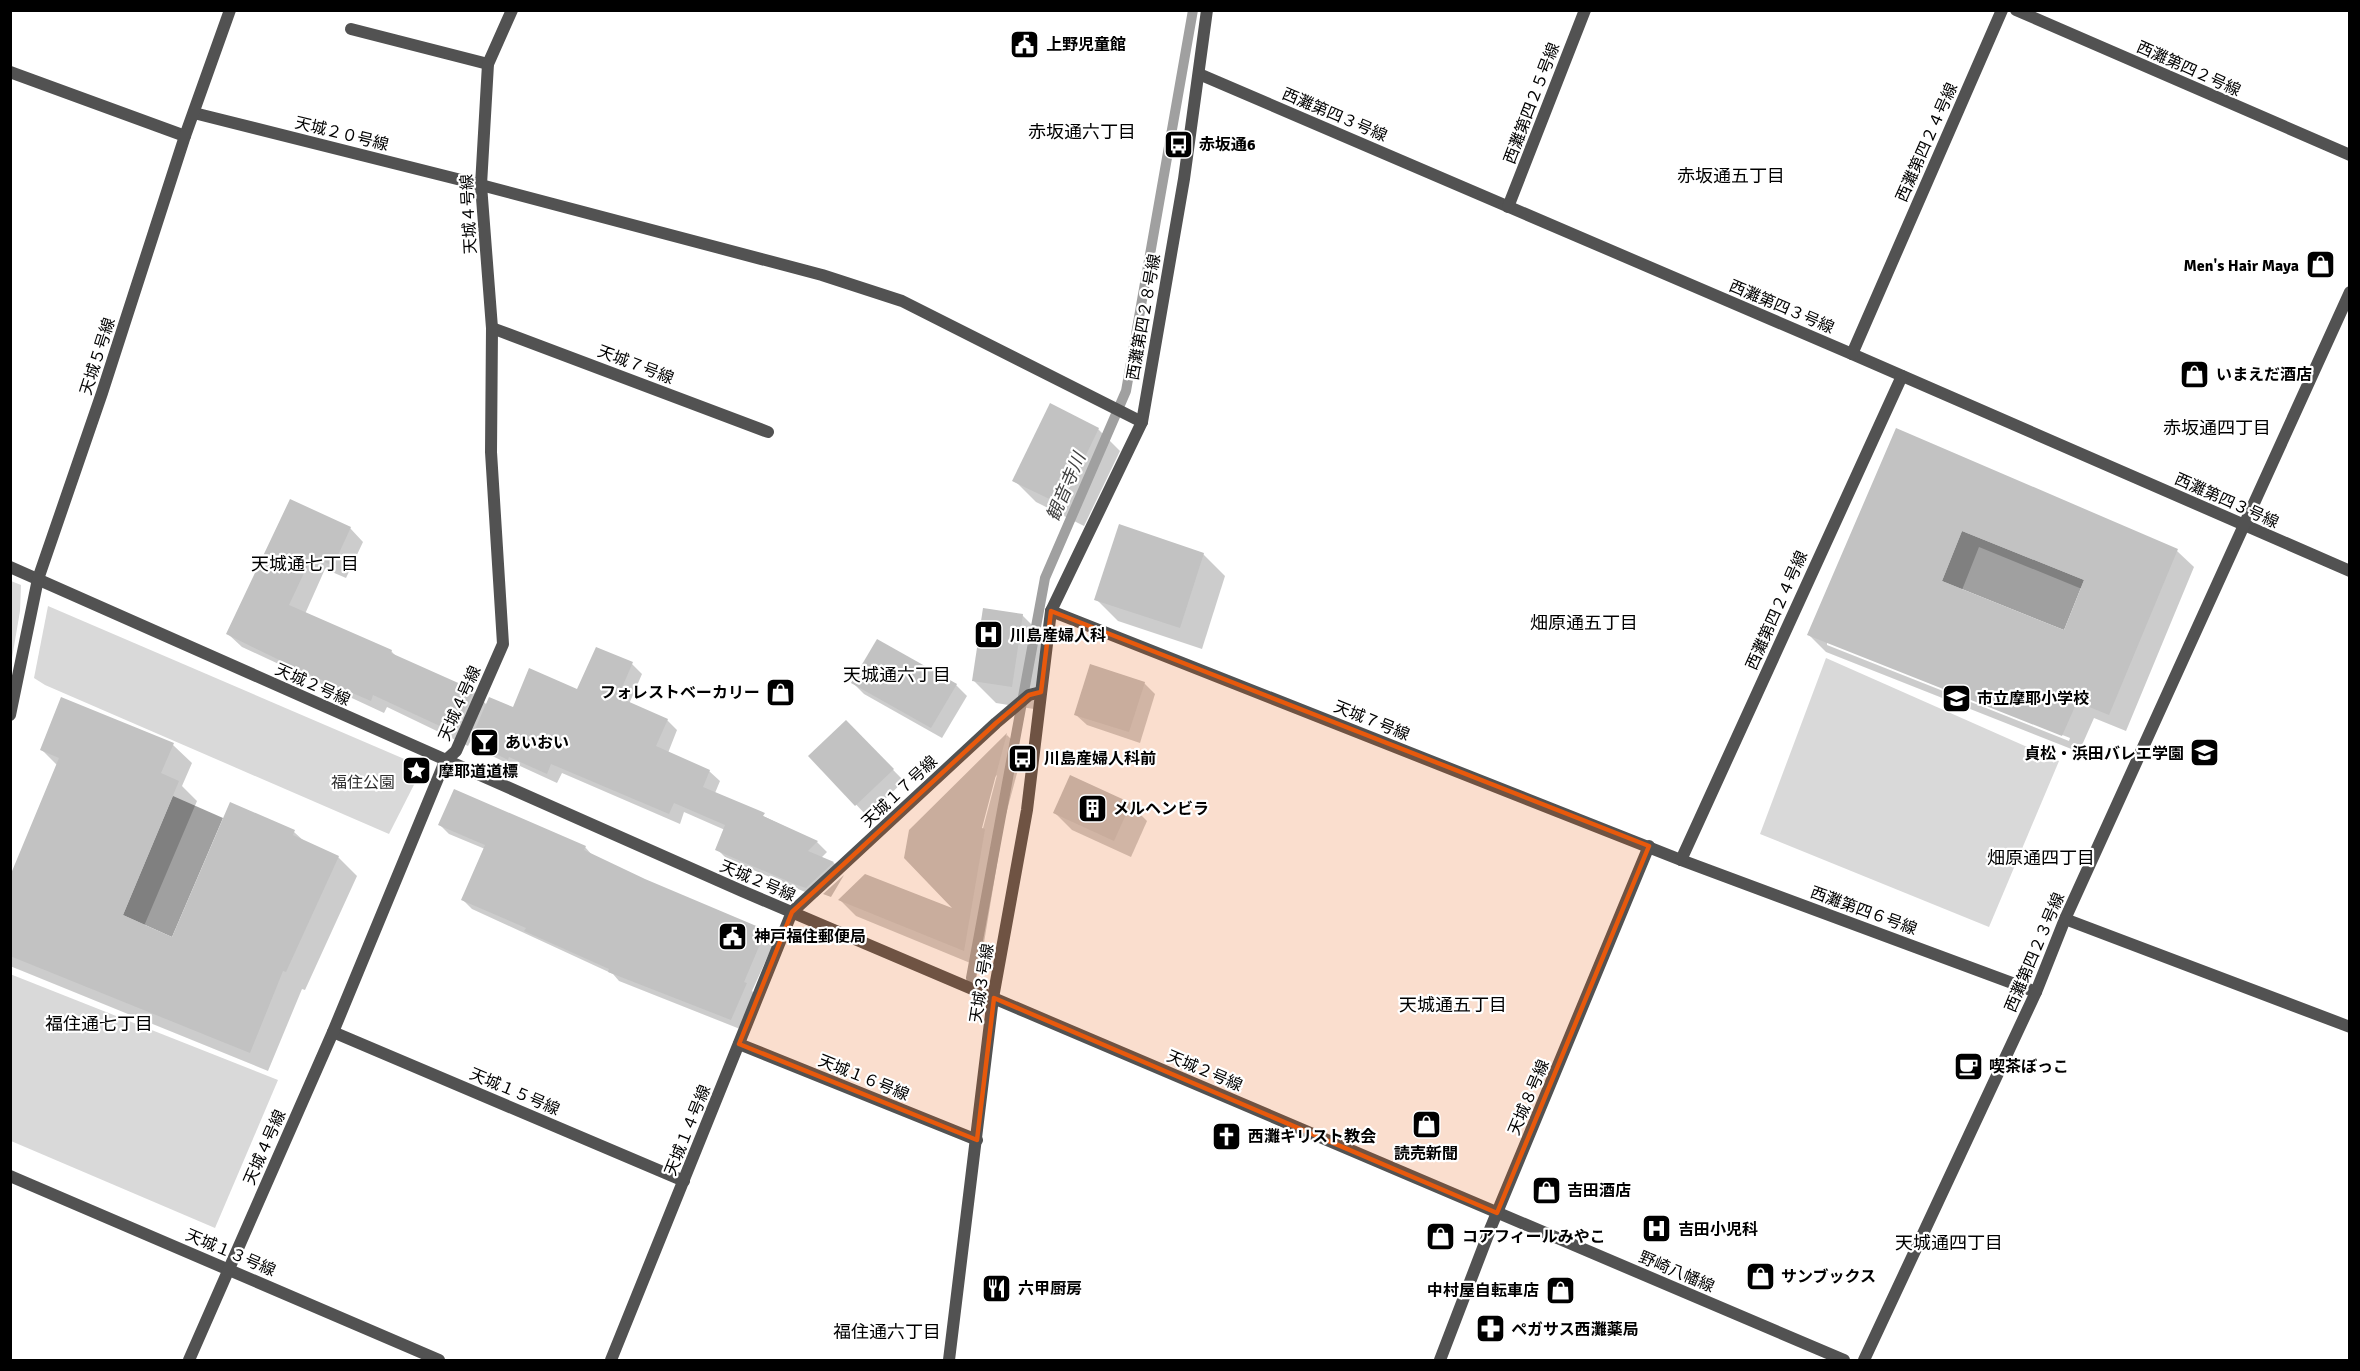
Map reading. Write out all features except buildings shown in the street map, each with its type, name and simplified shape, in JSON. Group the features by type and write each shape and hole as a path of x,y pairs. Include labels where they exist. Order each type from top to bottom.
{"street":[{"name":"天城５号線","path":"10,715 38,579 102,393 185,136 230,10"},
{"name":"天城４号線","path":"189,1360 333,1032 445,761 456,751 503,644 490,452 492,328 481,185 488,64 512,10"},
{"name":"西灘第四２８号線","path":"1052,611 1137,419 1199,74 1207,10"},
{"name":"西灘第四２５号線","path":"1508,207 1585,10"},
{"name":"西灘第四２４号線","path":"1852,354 2002,10"},
{"name":"西灘第四２号線","path":"2016,10 2349,155"},
{"path":"351,29 488,64"},
{"path":"10,72 185,136"},
{"name":"西灘第四３号線","path":"1199,74 1852,354 2349,571"},
{"name":"天城２０号線","path":"194,113 481,185 822,275 902,301 1137,419"},
{"name":"西灘第四２３号線","path":"1864,1360 2036,992 2065,919 2349,292"},
{"name":"天城７号線","path":"492,328 768,432"},
{"name":"西灘第四２４号線","path":"1681,860 1902,376"},
{"name":"天城２号線","path":"10,567 445,761 792,912 1497,1213"},
{"name":"天城７号線","path":"1052,611 1681,860"},
{"name":"天城３号線","path":"949,1360 993,998 1027,810 1035,694 1052,611"},
{"name":"天城１７号線","path":"792,912 1035,694"},
{"name":"天城８号線","path":"1440,1360 1497,1213 1649,846"},
{"name":"西灘第四６号線","path":"1681,860 2036,992"},
{"name":"天城１４号線","path":"611,1360 792,912"},
{"path":"2065,919 2349,1027"},
{"name":"天城１５号線","path":"333,1032 684,1181"},
{"name":"天城１６号線","path":"739,1044 977,1140"},
{"name":"天城１３号線","path":"10,1176 439,1360"},
{"name":"野崎八幡線","path":"1497,1213 1844,1360"}],"highlighted area":[{"path":"1051,611 1649,846 1497,1213 994,998 977,1140 739,1044 792,912 996,723 1029,695 1041,692"}],"green space":[{"path":"11,581 21,585 20,611 11,664"},
{"name":"福住公園","path":"48,606 423,767 389,834 45,685 34,678"},
{"path":"1826,658 2059,761 1989,927 1760,834"},
{"path":"10,974 278,1080 215,1228 11,1141"}],"shaded area":[{"path":"1962,531 2084,580 2064,630 1942,581"},
{"path":"173,796 223,818 172,937 123,915"}],"waterway":[{"name":"観音寺川","path":"971,978 1045,578 1126,391 1193,10"}],"place":[{"name":"上野児童館","path":"1025,44"},
{"name":"赤坂通6","path":"1178,144"},
{"name":"Men's Hair Maya","path":"2320,265"},
{"name":"いまえだ酒店","path":"2195,374"},
{"name":"川島産婦人科","path":"989,635"},
{"name":"フォレストベーカリー","path":"781,692"},
{"name":"市立摩耶小学校","path":"1956,698"},
{"name":"あいおい","path":"484,742"},
{"name":"貞松・浜田バレエ学園","path":"2205,753"},
{"name":"川島産婦人科前","path":"1023,758"},
{"name":"摩耶道道標","path":"417,771"},
{"name":"メルヘンビラ","path":"1092,808"},
{"name":"神戸福住郵便局","path":"733,936"},
{"name":"喫茶ぼっこ","path":"1968,1066"},
{"name":"読売新聞","path":"1426,1125"},
{"name":"西灘キリスト教会","path":"1227,1136"},
{"name":"吉田酒店","path":"1546,1190"},
{"name":"吉田小児科","path":"1657,1229"},
{"name":"コアフィールみやこ","path":"1441,1236"},
{"name":"サンブックス","path":"1760,1276"},
{"name":"六甲厨房","path":"997,1288"},
{"name":"中村屋自転車店","path":"1560,1290"},
{"name":"ペガサス西灘薬局","path":"1490,1329"}],"district":[{"name":"赤坂通六丁目","path":"1082,132"},
{"name":"赤坂通五丁目","path":"1731,176"},
{"name":"赤坂通四丁目","path":"2217,428"},
{"name":"天城通七丁目","path":"305,564"},
{"name":"畑原通五丁目","path":"1584,623"},
{"name":"天城通六丁目","path":"897,675"},
{"name":"畑原通四丁目","path":"2041,858"},
{"name":"天城通五丁目","path":"1453,1005"},
{"name":"福住通七丁目","path":"99,1024"},
{"name":"天城通四丁目","path":"1949,1243"},
{"name":"福住通六丁目","path":"887,1332"}]}
